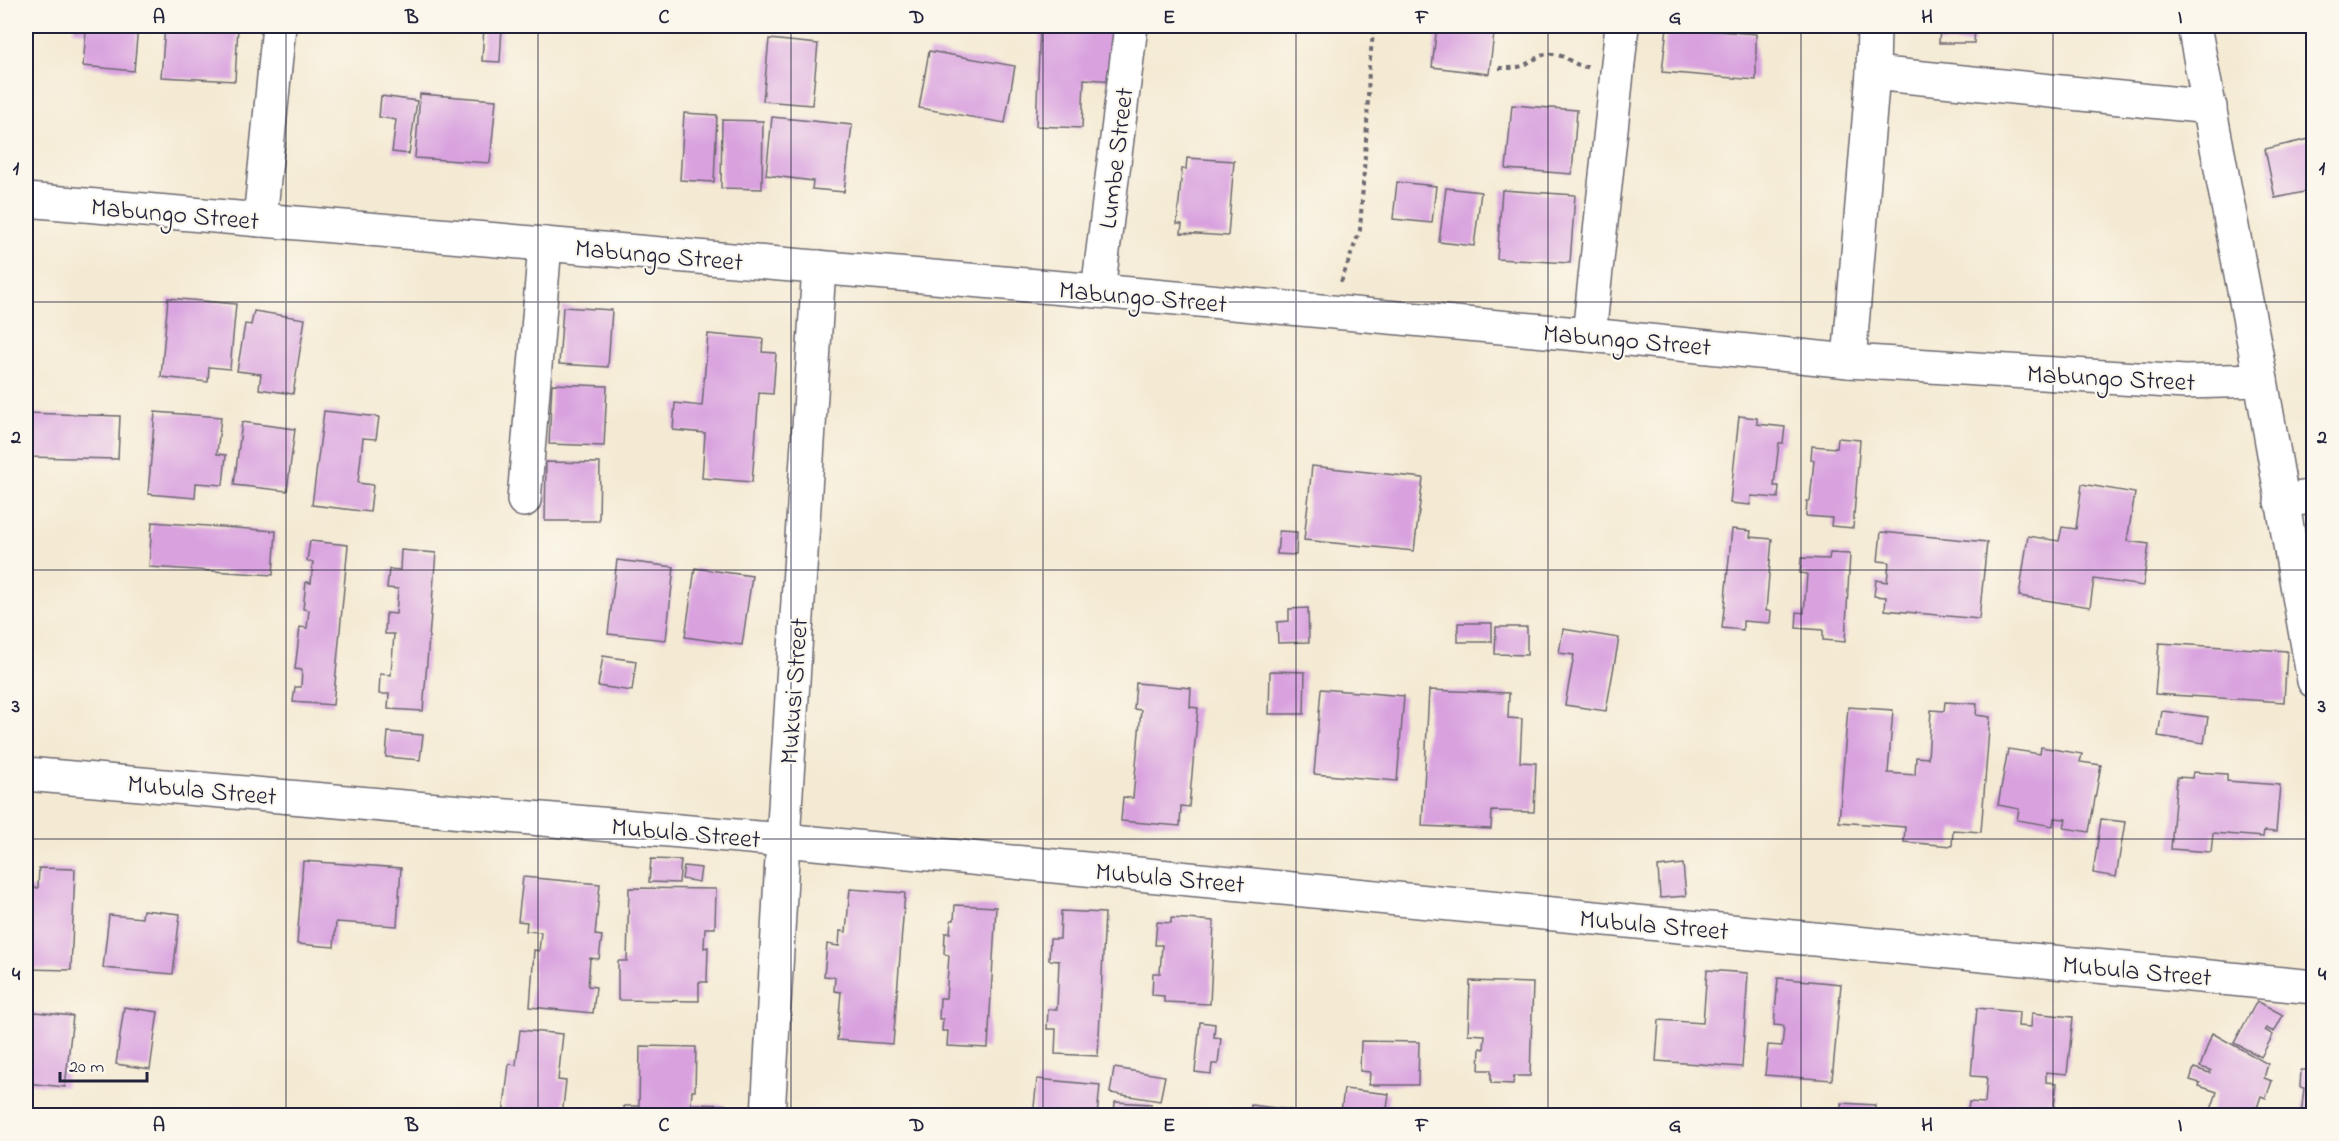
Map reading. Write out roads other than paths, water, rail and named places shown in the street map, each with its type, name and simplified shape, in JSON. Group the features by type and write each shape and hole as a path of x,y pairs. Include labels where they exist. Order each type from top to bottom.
{"street":[{"path":"260,220 279,26"},
{"name":"Lumbe Street","path":"1098,291 1131,26"},
{"path":"1589,335 1622,26"},
{"path":"1849,361 1873,73 1874,26"},
{"path":"2194,26 2261,380 2313,681"},
{"path":"1873,73 2210,106"},
{"name":"Mabungo Street","path":"26,200 1098,291 1849,361 2185,382 2261,380"},
{"path":"524,500 545,244"},
{"name":"Mukusi Street","path":"768,1116 819,267"},
{"path":"2281,502 2313,496"},
{"name":"Mubula Street","path":"26,774 783,840 2313,987"}]}
